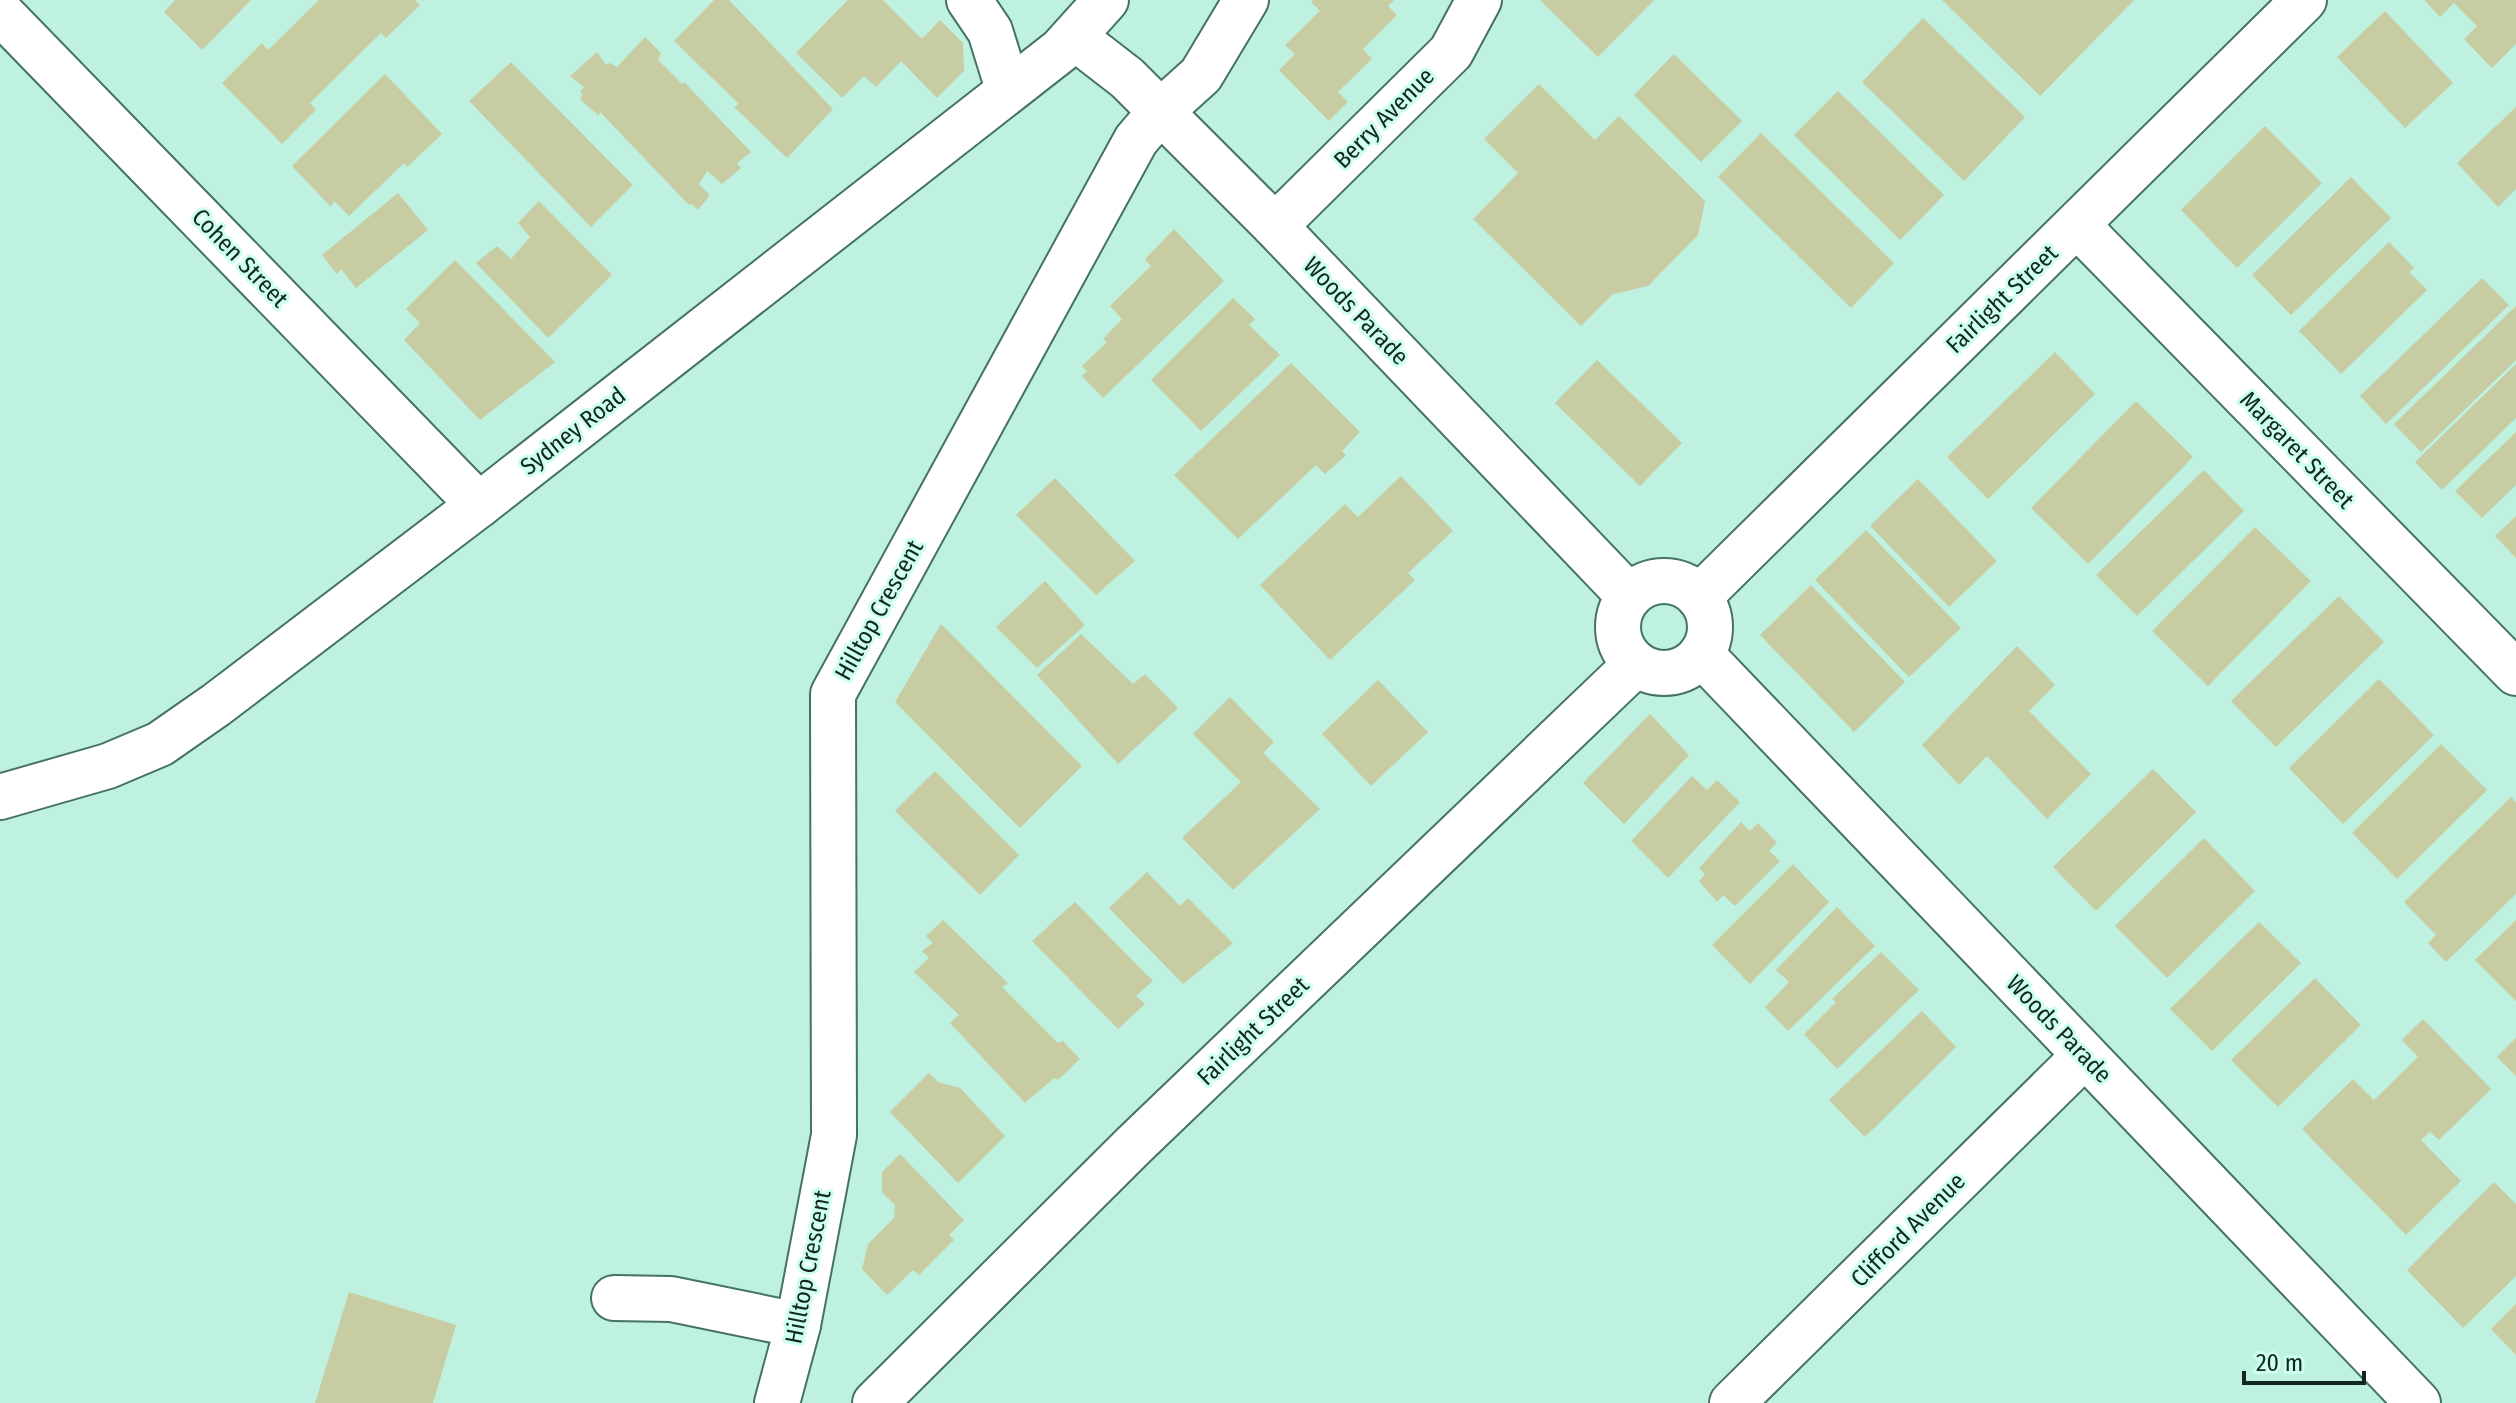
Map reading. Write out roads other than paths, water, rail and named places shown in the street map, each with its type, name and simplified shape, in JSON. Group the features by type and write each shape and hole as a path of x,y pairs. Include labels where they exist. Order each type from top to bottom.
{"street":[{"path":"969,0 990,31 1008,89"},
{"name":"Sydney Road","path":"0,797 108,766 160,744 216,705 479,505 1061,50 1106,0"},
{"name":"Hilltop Crescent","path":"777,1403 798,1325 834,1135 833,694 1136,140 1160,112 1201,75 1246,0"},
{"name":"Berry Avenue","path":"1275,226 1451,52 1479,0"},
{"name":"Fairlight Street","path":"1699,597 2304,0"},
{"name":"Cohen Street","path":"0,12 479,505"},
{"name":"Woods Parade","path":"1074,37 1115,66 1275,226 1629,596"},
{"name":"Margaret Street","path":"2078,226 2516,673"},
{"path":"1656,581 1672,581 1687,586 1707,610 1710,626 1708,641 1701,654 1690,664 1663,673 1636,664 1626,653 1617,626 1629,596 1656,581"},
{"name":"Woods Parade","path":"1701,654 2418,1403"},
{"name":"Fairlight Street","path":"875,1403 1134,1145 1636,664"},
{"name":"Clifford Avenue","path":"1732,1403 2084,1056"},
{"path":"614,1298 671,1299 798,1325"}]}
